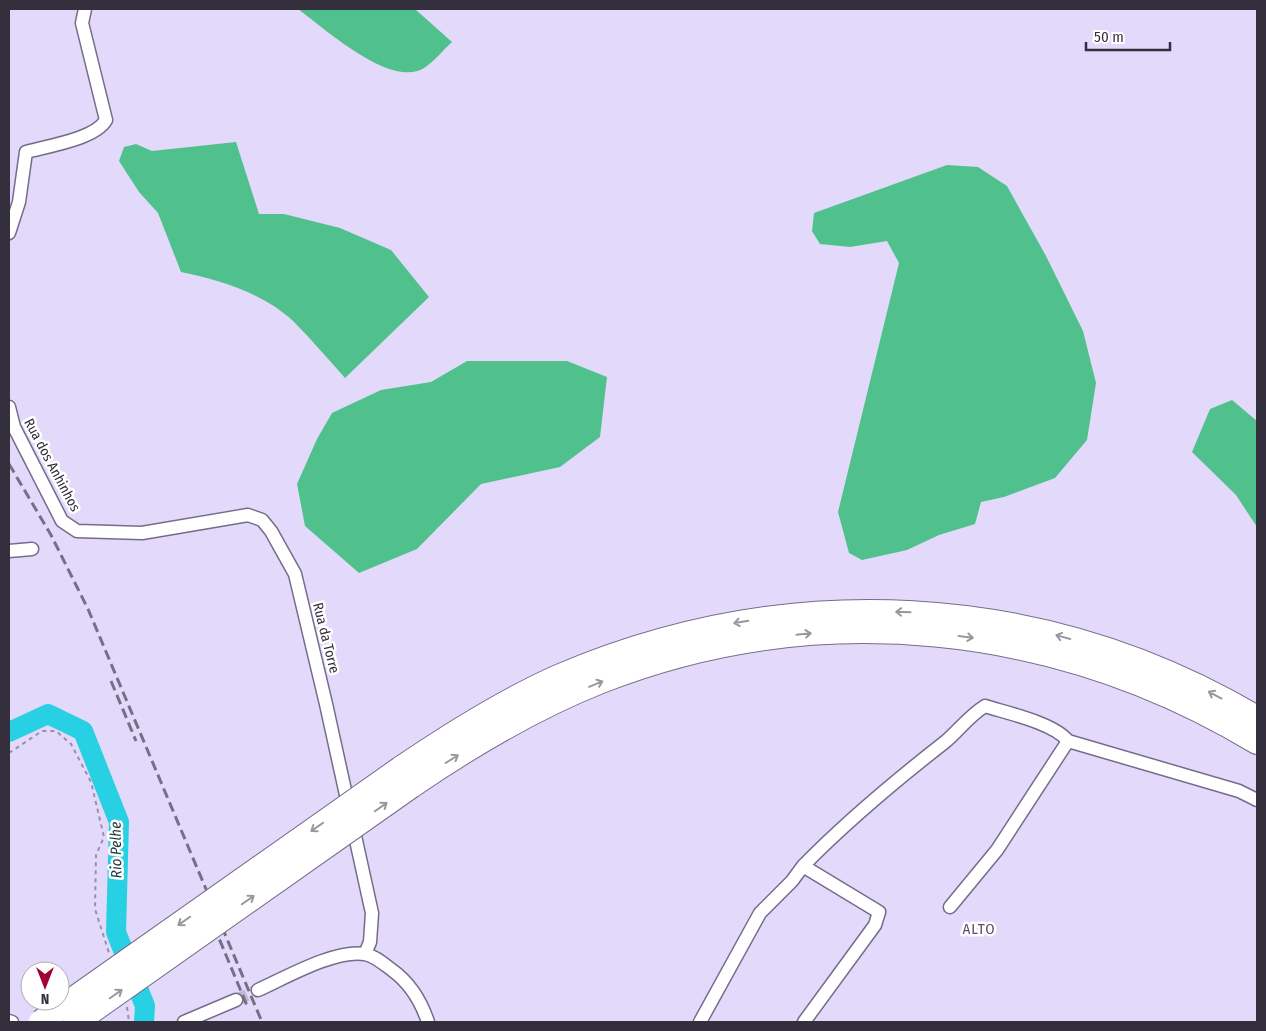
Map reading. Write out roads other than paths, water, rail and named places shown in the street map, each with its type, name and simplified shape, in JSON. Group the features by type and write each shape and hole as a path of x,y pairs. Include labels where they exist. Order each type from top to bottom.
{"highway":[{"path":"76,1022 406,778 460,730 515,698 556,678 643,646 711,628 756,620 826,612 872,611 941,614 1039,630 1099,647 1142,662 1206,690 1257,718"},
{"path":"41,1022 406,778 559,699 617,676 671,658 717,647 763,639 836,632 882,631 958,636 1018,646 1085,663 1173,697 1257,742"}],"street":[{"path":"9,233 20,202 26,152 91,134 102,128 106,120 82,22 85,9"},
{"name":"Rua dos Anhinhos","path":"9,407 14,427 62,521 77,531"},
{"name":"Rua da Torre","path":"77,531 142,533 248,515 262,520 271,531 295,574 326,704 372,912 370,942 365,954"},
{"path":"9,551 32,549"},
{"path":"700,1022 760,913 840,828 952,735 970,716 985,706 1034,722 1064,735 1068,741 1239,791 1257,800"},
{"path":"950,907 996,850 1068,741"},
{"path":"803,866 880,912 875,924 804,1022"},
{"path":"258,990 327,960 344,955 365,954 379,961 403,979 422,1006 428,1022"},
{"path":"184,1022 200,1019 236,1000"}],"waterway":[{"name":"Rio Pelhe","path":"9,732 48,714 83,731 119,822 116,932 145,1006 144,1022"}],"tunnel":[{"path":"236,1000 258,990"}],"railway":[{"path":"9,464 51,535 88,609 262,1022"},
{"path":"111,681 136,741"},
{"path":"208,912 248,1008"}],"district":[{"name":"ALTO","path":"979,929"}]}
